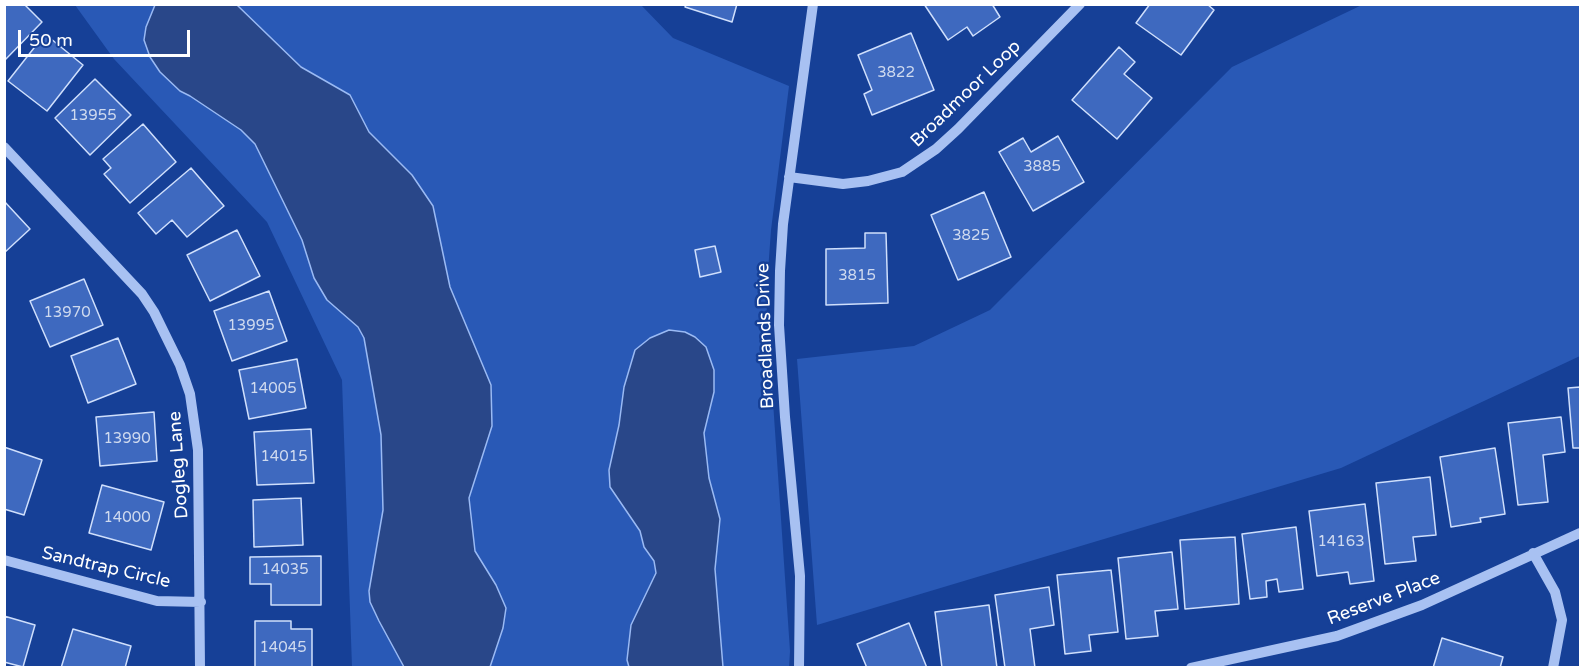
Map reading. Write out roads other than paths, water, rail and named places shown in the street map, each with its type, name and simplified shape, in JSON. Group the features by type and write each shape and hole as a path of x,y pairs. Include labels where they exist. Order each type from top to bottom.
{"street":[{"name":"Broadlands Drive","path":"799,668 800,576 785,417 779,325 780,271 789,177 794,157 813,4"},
{"name":"Broadmoor Loop","path":"789,177 843,184 868,181 902,172 929,155 958,129 1080,4"},
{"name":"Dogleg Lane","path":"4,147 142,294 154,312 180,364 196,424 201,602 200,668"},
{"name":"Reserve Place","path":"1191,668 1337,636 1422,605 1581,533"},
{"path":"1533,553 1555,592 1562,620 1553,668"},
{"name":"Sandtrap Circle","path":"4,560 158,601 201,602"}]}
